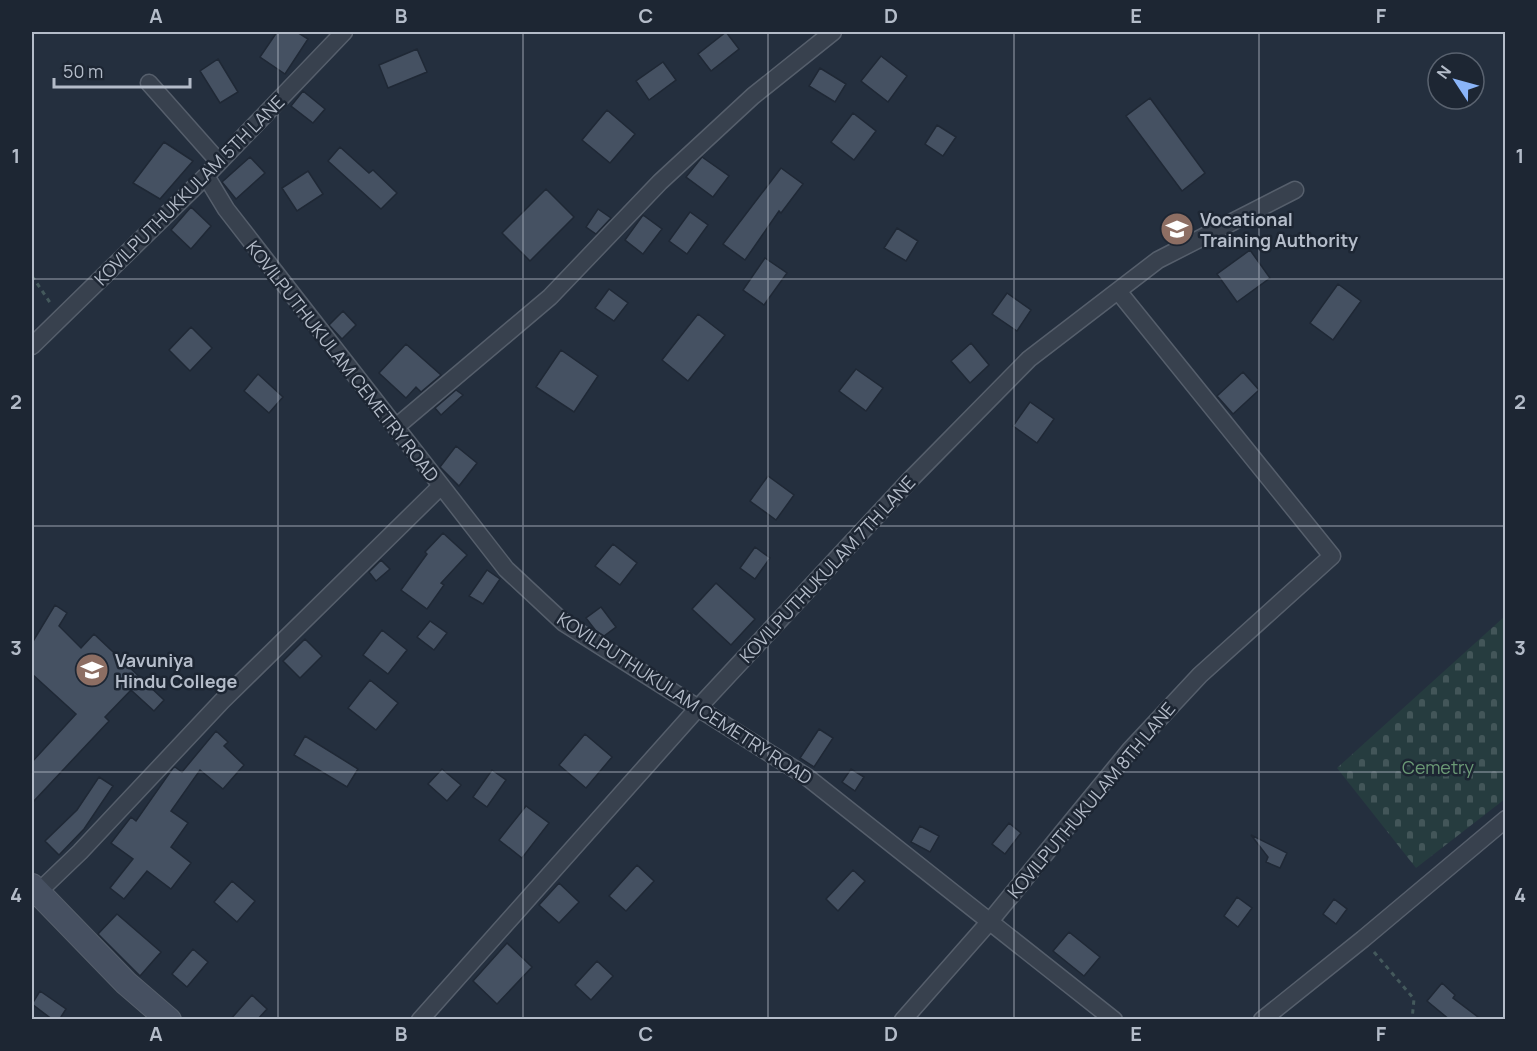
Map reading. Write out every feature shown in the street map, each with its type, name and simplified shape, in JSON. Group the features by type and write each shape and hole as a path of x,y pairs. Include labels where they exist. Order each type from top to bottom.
{"street":[{"name":"KOVILPUTHUKKULAM 5TH LANE","path":"32,346 206,176 344,32"},
{"path":"396,427 550,297 660,182 753,96 833,32"},
{"path":"149,83 219,162"},
{"name":"KOVILPUTHUKULAM CEMETRY ROAD","path":"206,176 226,209 440,487 506,569 564,623 807,777 991,920 1114,1020"},
{"name":"KOVILPUTHUKULAM 7TH LANE","path":"420,1020 697,709 908,482 1029,359 1158,260 1295,189"},
{"name":"KOVILPUTHUKULAM 8TH LANE","path":"903,1020 991,920 1138,741 1200,675 1332,556 1118,291"},
{"path":"169,1020 126,983 34,892 80,852 222,701 440,487"},
{"path":"1262,1020 1506,819"}],"path":[{"path":"32,276 60,317"},
{"path":"1363,939 1414,999 1412,1020"}],"green space":[{"name":"Cemetry","path":"1505,616 1505,799 1416,868 1337,768"}],"building":[{"path":"277,32 297,32 308,39 285,74 260,57"},
{"path":"726,32 739,49 711,71 698,54"},
{"path":"417,49 427,72 388,88 379,65"},
{"path":"881,56 907,76 888,102 861,81"},
{"path":"218,59 238,92 220,103 200,71"},
{"path":"663,62 676,80 649,100 636,81"},
{"path":"820,68 846,84 835,102 809,86"},
{"path":"303,91 325,109 313,123 291,106"},
{"path":"1150,98 1205,173 1182,191 1126,116"},
{"path":"607,110 635,134 610,163 582,140"},
{"path":"853,113 876,131 854,160 831,142"},
{"path":"937,125 956,137 943,156 925,144"},
{"path":"164,142 193,161 160,199 133,183"},
{"path":"340,147 369,173 373,170 397,193 381,209 328,161"},
{"path":"250,157 265,173 236,199 222,182"},
{"path":"702,157 729,176 713,197 686,177"},
{"path":"781,168 803,184 781,213 779,211 745,260 723,244"},
{"path":"308,171 323,194 297,211 282,188"},
{"path":"546,189 574,217 530,261 502,233"},
{"path":"191,207 211,226 191,249 171,230"},
{"path":"598,209 611,218 596,234 586,227"},
{"path":"690,212 708,225 687,254 669,241"},
{"path":"643,215 662,229 643,254 625,240"},
{"path":"897,228 918,241 906,261 884,248"},
{"path":"1250,250 1270,278 1237,302 1217,274"},
{"path":"765,258 787,273 764,305 743,290"},
{"path":"1338,284 1361,301 1333,340 1310,323"},
{"path":"609,289 628,303 614,321 595,308"},
{"path":"1007,293 1031,310 1017,331 992,314"},
{"path":"343,311 356,325 342,339 329,325"},
{"path":"698,314 725,335 688,381 662,360"},
{"path":"191,327 212,348 190,371 169,350"},
{"path":"971,343 989,365 970,383 951,361"},
{"path":"406,344 441,375 421,392 416,387 406,398 379,373"},
{"path":"561,350 598,376 574,412 536,387"},
{"path":"856,369 883,388 866,411 839,391"},
{"path":"1243,372 1259,390 1233,414 1217,396"},
{"path":"258,374 283,397 269,413 244,391"},
{"path":"456,390 463,395 441,415 435,408"},
{"path":"1030,402 1054,419 1037,443 1013,426"},
{"path":"456,446 477,463 459,486 440,467"},
{"path":"768,476 794,495 776,520 750,501"},
{"path":"443,533 467,555 441,583 444,585 427,609 401,590 427,554 425,552"},
{"path":"613,544 637,563 620,585 595,566"},
{"path":"755,547 770,558 755,579 740,568"},
{"path":"381,560 390,569 376,581 369,572"},
{"path":"487,570 500,579 483,604 469,596"},
{"path":"716,583 755,619 731,645 692,609"},
{"path":"55,605 67,613 59,626 81,648 94,634 164,700 154,711 131,690 105,717 109,721 32,803 32,762 76,714 32,674 32,643"},
{"path":"601,607 616,627 604,636 596,631 586,618"},
{"path":"430,621 447,633 434,650 417,637"},
{"path":"382,630 407,650 388,674 363,655"},
{"path":"305,639 322,656 300,678 283,661"},
{"path":"370,680 398,703 376,730 348,708"},
{"path":"819,729 833,738 814,767 800,758"},
{"path":"216,731 228,742 224,746 244,765 223,789 200,770 171,811 188,823 171,847 191,863 171,889 147,871 124,899 110,888 133,859 111,843 131,817 136,821 173,768 182,772"},
{"path":"585,734 612,757 586,788 559,765"},
{"path":"305,736 358,769 347,787 294,755"},
{"path":"442,769 461,785 447,801 428,784"},
{"path":"851,769 864,777 855,791 842,782"},
{"path":"492,770 506,780 487,807 473,797"},
{"path":"99,777 113,786 84,829 59,855 45,841 77,810"},
{"path":"526,806 549,823 522,858 499,840"},
{"path":"1009,823 1021,833 1005,854 992,844"},
{"path":"920,826 939,836 930,852 911,842"},
{"path":"1251,835 1287,853 1280,868 1266,862 1268,857"},
{"path":"637,865 654,881 626,911 609,896"},
{"path":"853,870 865,881 838,911 826,899"},
{"path":"232,881 255,901 237,922 214,902"},
{"path":"559,883 579,902 559,923 539,905"},
{"path":"1237,897 1252,908 1238,927 1224,916"},
{"path":"1334,899 1347,909 1336,924 1323,914"},
{"path":"117,914 161,952 140,976 98,934"},
{"path":"1069,932 1100,957 1084,976 1053,951"},
{"path":"507,943 532,967 497,1004 473,981"},
{"path":"193,949 208,962 187,987 172,974"},
{"path":"597,961 613,976 591,1000 575,985"},
{"path":"1442,983 1455,995 1453,998 1482,1020 1450,1020 1427,1001"},
{"path":"40,991 66,1009 59,1020 53,1020 32,1004"},
{"path":"252,995 267,1009 257,1020 230,1020"}],"place":[{"name":"Vocational Training Authority","path":"1177,229"},
{"name":"Vavuniya Hindu College","path":"92,670"}]}
